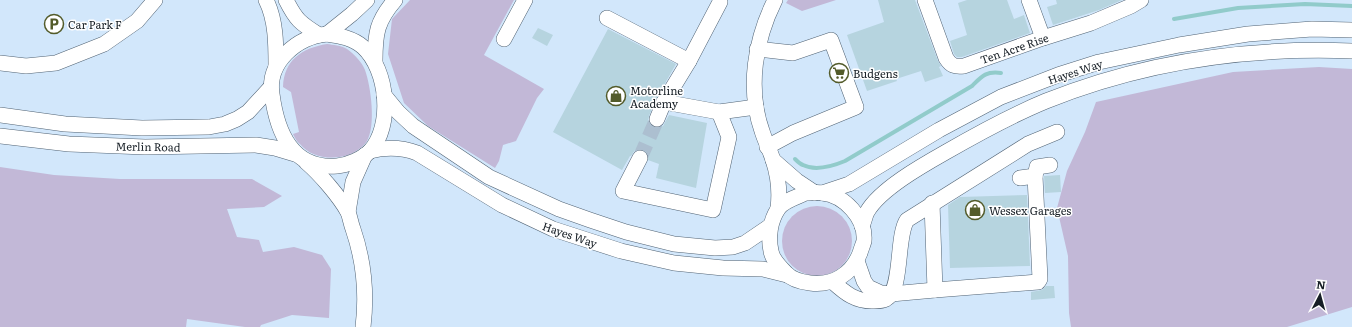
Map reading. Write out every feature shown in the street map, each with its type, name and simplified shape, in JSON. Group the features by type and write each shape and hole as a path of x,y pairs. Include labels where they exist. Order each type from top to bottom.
{"street":[{"path":"0,63 26,66 56,62 104,44 137,21 155,0"},
{"path":"266,0 270,10 275,34 276,66 271,87 273,104 279,127 285,139 300,157 316,171 348,212 358,246 364,279 365,303 363,327"},
{"path":"286,0 295,16 306,26 323,34 338,36 356,42 369,53 374,61 384,95 382,130 376,142 367,153 353,182 348,212"},
{"path":"276,66 288,51 307,39 323,34 352,14 366,0"},
{"path":"374,61 377,30 381,19 395,0"},
{"path":"504,40 525,0"},
{"name":"Ten Acre Rise","path":"925,0 946,58 950,64 957,67 964,66 1091,23 1141,0"},
{"path":"1029,0 1043,38"},
{"path":"773,1 757,49 755,73 758,120 770,154 779,190 778,208 770,226 771,251 776,262 787,275 800,282 817,284 833,282 842,278 857,261 864,241 862,226 854,211 842,201 833,196 819,193 806,193 792,199 778,208"},
{"path":"658,119 664,102 689,61 720,2"},
{"path":"607,18 689,61"},
{"name":"Hayes Way","path":"819,193 849,184 878,168 939,130 1001,97 1058,75 1099,62 1179,45 1248,34 1312,29 1352,30"},
{"path":"757,49 793,53 831,40 856,108 793,133 770,154"},
{"name":"Hayes Way","path":"862,226 867,212 879,198 896,184 928,162 986,129 1046,101 1110,79 1179,62 1251,52 1320,50 1352,51"},
{"name":"Merlin Road","path":"0,114 72,124 142,128 209,127 225,124 248,112 271,87"},
{"name":"Hayes Way","path":"384,95 398,112 413,126 490,177 559,209 590,220 626,232 674,244 715,248 733,247 745,243 770,226"},
{"path":"664,102 719,112 756,107"},
{"path":"640,158 623,191 713,210 729,137 719,112"},
{"path":"833,282 854,298 863,300 885,300 891,294 897,276 904,224 907,220 1028,144 1057,132"},
{"name":"Merlin Road","path":"0,136 84,145 145,147 256,145 275,148 300,157"},
{"name":"Hayes Way","path":"367,153 388,148 398,148 413,152 502,205 553,229 620,251 674,263 723,268 763,269 787,275"},
{"path":"300,157 317,164 340,166 350,163 367,153"},
{"path":"770,154 797,181 819,193"},
{"path":"857,261 864,281 868,287 891,294 1039,281 1040,279 1027,177 1037,166 1050,165"},
{"path":"932,203 935,290"}],"shaded area":[{"path":"410,0 514,0 484,55 544,89 537,98 516,141 503,145 499,161 495,168 428,126 404,103 388,54 392,19"},
{"path":"788,0 836,0 802,11 786,3"},
{"path":"327,44 345,48 358,58 365,70 372,106 370,134 367,141 353,153 346,156 332,158 318,156 311,153 297,141 293,134 299,132 291,92 283,87 287,69 296,57 302,52"},
{"path":"1319,67 1352,69 1352,307 1287,327 1071,327 1069,313 1068,256 1057,208 1067,171 1085,132 1096,102 1233,72"},
{"path":"0,167 54,175 120,179 252,179 282,196 264,207 227,209 237,237 259,240 263,252 294,247 322,255 331,269 329,318 292,315 261,325 260,327 245,327 187,319 186,327 0,327"},
{"path":"817,206 830,209 842,216 849,228 852,241 849,254 842,266 830,273 817,276 804,273 792,266 785,254 782,241 785,228 792,216 804,209"}],"building":[{"path":"878,0 915,0 941,66 939,67 943,76 925,82 921,71 867,91 847,35 884,22"},
{"path":"967,0 1007,0 1014,19 1024,15 1030,33 962,57 957,57 954,54 950,41 967,35 958,3"},
{"path":"1056,0 1122,0 1099,10 1053,25 1047,7 1057,4"},
{"path":"538,28 553,35 547,46 532,38"},
{"name":"Motorline Academy","path":"608,29 676,64 656,99 648,121 653,127 658,128 663,126 669,115 707,123 696,188 656,178 659,164 648,160 648,153 644,150 635,150 622,170 553,132"},
{"path":"1060,175 1061,192 1045,193 1044,176"},
{"path":"1027,195 1030,266 950,268 948,205 960,197"},
{"path":"1046,286 1054,286 1055,298 1031,300 1031,292 1042,290"}],"waterway":[{"path":"1174,19 1238,8 1305,4 1352,6"},
{"path":"795,159 802,165 813,168 835,165 845,161 972,86 985,75 1001,73"}],"tunnel":[{"path":"640,158 657,119"}],"place":[{"name":"Car Park F","path":"54,24"},
{"name":"Budgens","path":"839,73"},
{"name":"Motorline Academy","path":"616,96"},
{"name":"Wessex Garages","path":"975,210"}]}
